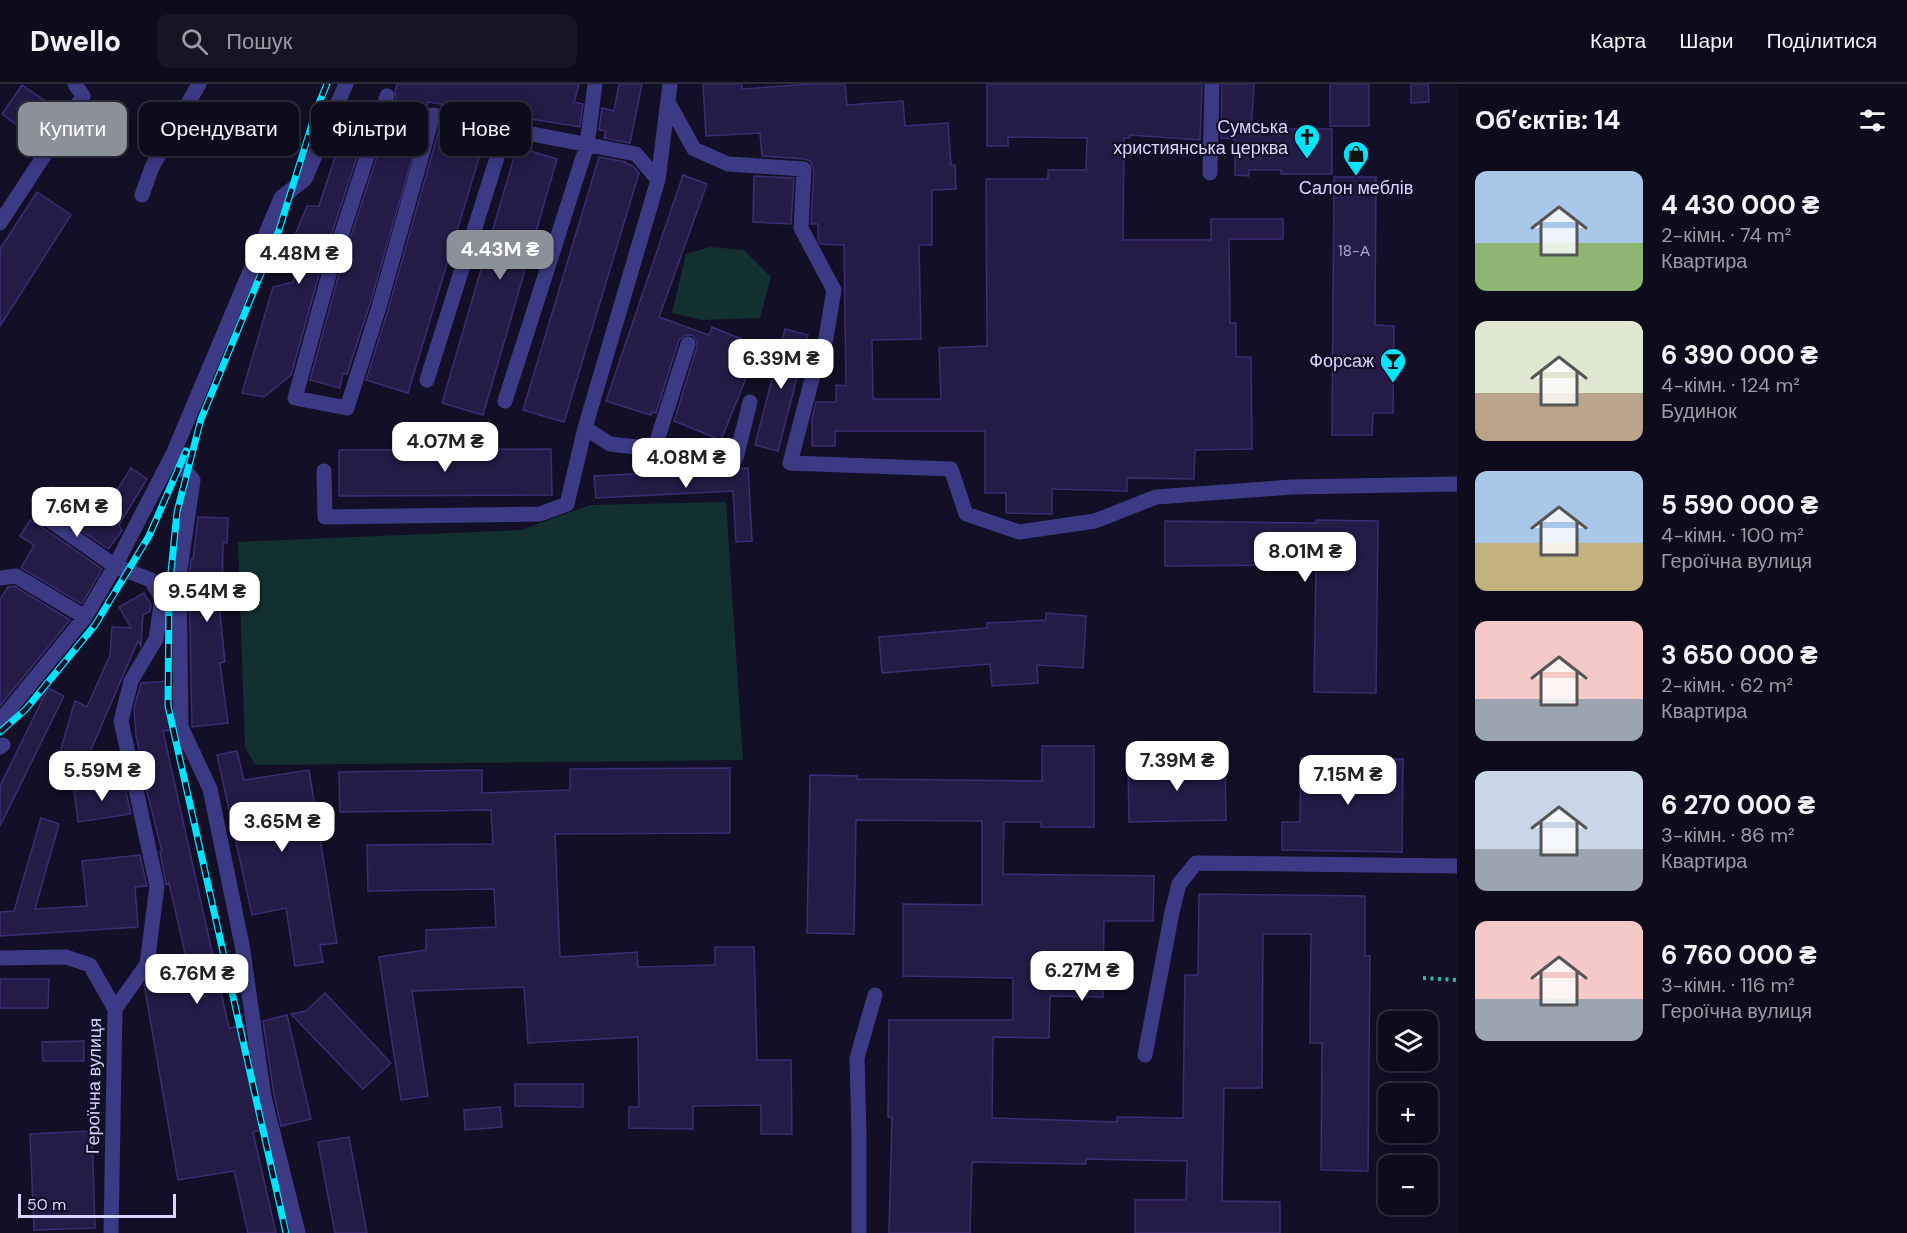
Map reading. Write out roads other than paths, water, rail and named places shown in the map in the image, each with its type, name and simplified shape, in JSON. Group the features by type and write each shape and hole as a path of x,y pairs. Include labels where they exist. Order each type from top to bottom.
{"street":[{"path":"0,223 83,96 75,84"},
{"path":"142,195 152,167 199,84"},
{"path":"0,721 85,617 115,566 173,454 281,198 305,179 346,84"},
{"path":"505,401 587,145 595,84"},
{"path":"324,471 325,517 540,514 567,504 585,428 658,180 670,84"},
{"path":"1210,173 1212,84"},
{"path":"387,96 333,260 295,398 347,408 379,307 433,115 440,116"},
{"path":"669,104 694,148 728,164 804,169 801,228 834,290 826,338 789,463 951,469 966,514 1019,532 1095,521 1156,497 1292,487 1457,484"},
{"path":"531,134 636,154 658,180"},
{"path":"427,380 498,156"},
{"path":"654,450 688,344"},
{"path":"585,428 610,444 736,458 750,402"},
{"path":"173,454 193,480 179,577 181,727 210,789 242,945 264,1096 298,1233"},
{"path":"48,519 115,566 151,580 162,598 156,639 131,681 121,721 157,886 147,964 115,1009"},
{"path":"0,578 16,576 85,617"},
{"path":"1145,1055 1179,884 1196,863 1457,866"},
{"name":"Героїчна вулиця","path":"0,957 66,957 90,965 115,1009 111,1233"},
{"path":"859,1233 857,1058 876,995"}],"railway":[{"path":"286,1233 168,706 169,592 177,512 201,419 279,230 317,108 327,84"},
{"path":"0,732 26,709 95,625 149,536 186,451"}],"place":[{"name":"Сумська християнська церква","path":"1307,160"},
{"name":"Салон меблів","path":"1356,177"},
{"name":"Форсаж","path":"1393,384"}]}
